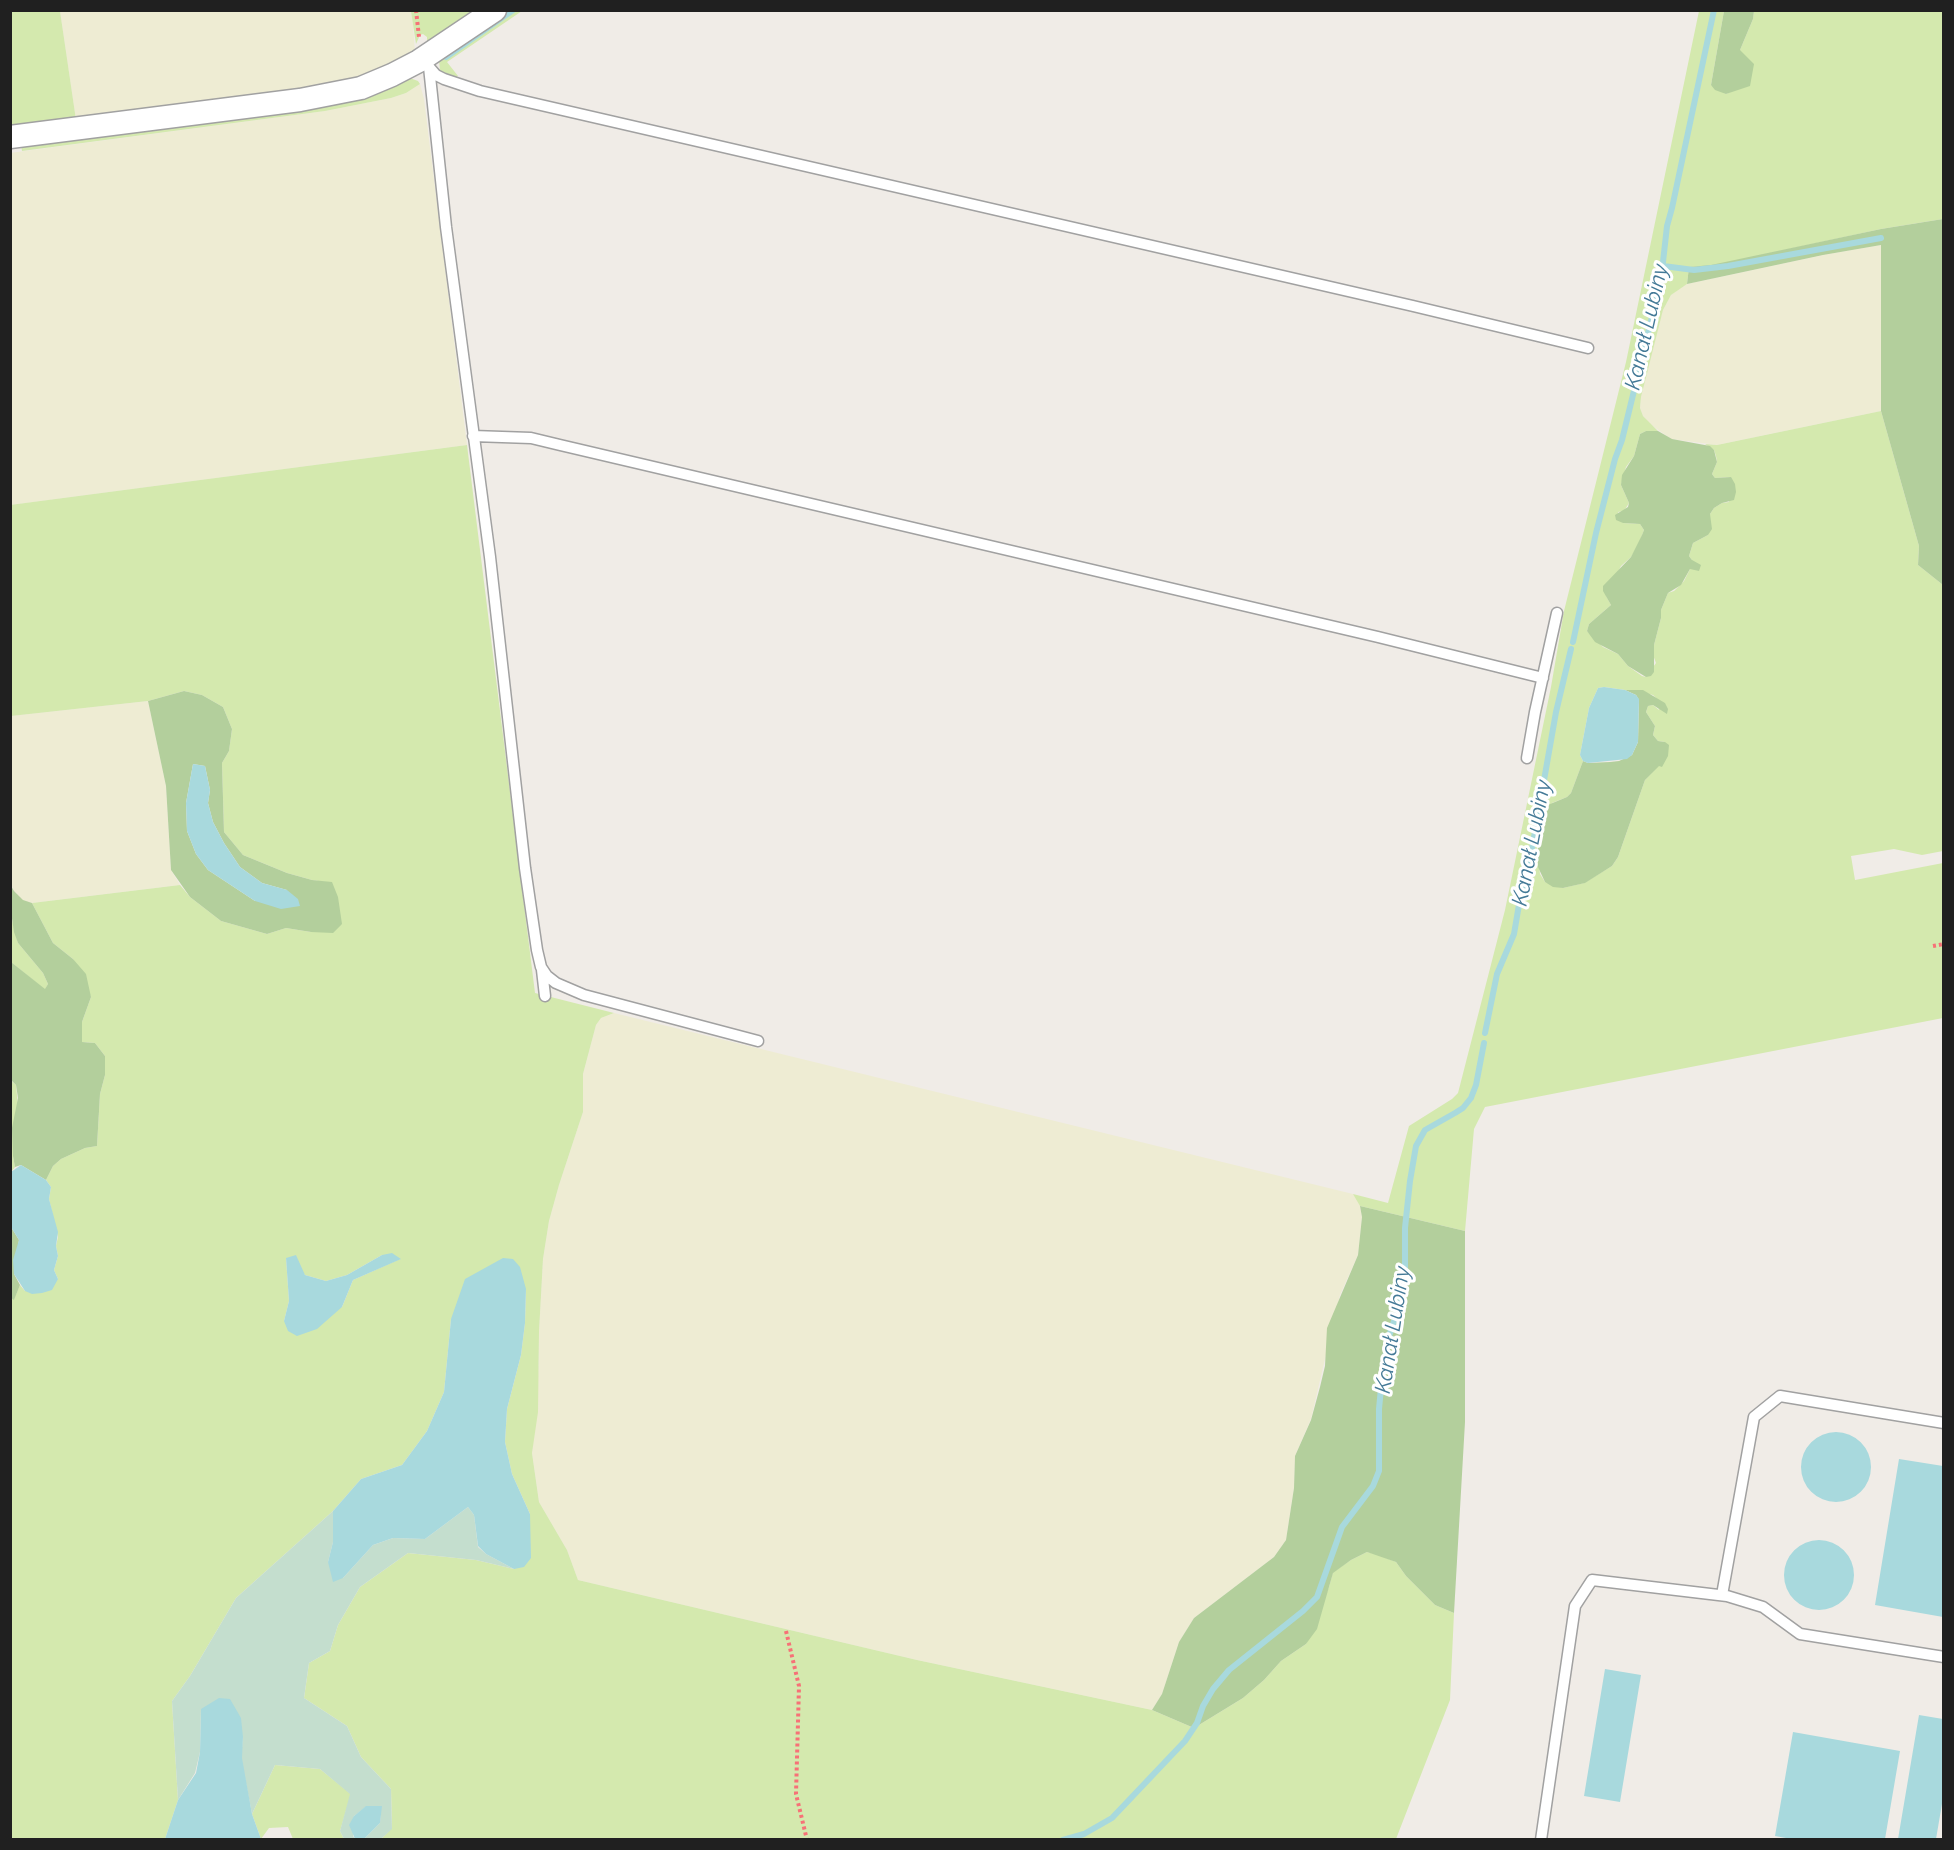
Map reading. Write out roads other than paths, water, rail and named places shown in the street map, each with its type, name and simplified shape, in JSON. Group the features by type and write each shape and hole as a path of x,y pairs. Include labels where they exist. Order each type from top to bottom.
{"street":[{"path":"10,136 323,96 361,88 429,61 495,10"}],"lane":[{"path":"429,61 436,75 480,91 1588,348"},
{"path":"429,61 446,227 490,557 525,868 545,996"},
{"path":"473,436 531,438 1378,637 1543,678"},
{"path":"1527,758 1557,613"},
{"path":"541,967 556,983 584,995 758,1041"},
{"path":"1722,1595 1754,1417 1780,1396 1944,1423"},
{"path":"1541,1839 1575,1606 1592,1580 1722,1595 1763,1607 1800,1634 1944,1657"}],"water":[{"path":"1598,688 1625,690 1639,699 1638,742 1632,755 1627,759 1588,763 1583,761 1580,755 1589,708"},
{"path":"193,764 205,766 210,790 208,803 213,822 240,867 262,883 287,890 298,899 300,906 281,909 255,901 208,870 196,854 187,831 186,803"},
{"path":"21,1165 46,1180 51,1187 49,1199 58,1232 56,1246 58,1256 54,1270 58,1279 52,1290 42,1293 32,1294 25,1291 14,1274 13,1260 19,1240 11,1227 11,1172"},
{"path":"392,1253 401,1259 353,1280 342,1307 317,1329 297,1336 288,1331 284,1321 289,1301 286,1258 296,1255 305,1275 326,1281 347,1275 382,1255"},
{"path":"503,1258 513,1259 520,1267 526,1289 521,1355 507,1409 505,1442 512,1474 530,1514 531,1558 524,1567 514,1569 486,1554 478,1546 474,1515 468,1507 425,1539 393,1538 373,1545 343,1578 333,1582 328,1562 333,1542 333,1511 361,1479 402,1465 427,1431 444,1392 451,1319 465,1279"},
{"path":"1836,1432 1849,1435 1861,1442 1868,1454 1871,1467 1868,1480 1861,1492 1849,1499 1836,1502 1823,1499 1811,1492 1804,1480 1801,1467 1804,1454 1811,1442 1823,1435"},
{"path":"1899,1459 1943,1466 1943,1617 1875,1605"},
{"path":"1819,1540 1832,1543 1844,1550 1851,1562 1854,1575 1851,1588 1844,1600 1832,1607 1819,1610 1806,1607 1794,1600 1787,1588 1784,1575 1787,1562 1794,1550 1806,1543"},
{"path":"1605,1669 1641,1675 1620,1802 1584,1796"},
{"path":"219,1698 230,1699 241,1718 242,1758 252,1814 261,1839 165,1839 178,1800 196,1773 200,1752 201,1709"},
{"path":"1919,1715 1943,1719 1943,1798 1936,1839 1898,1839"},
{"path":"1793,1732 1900,1751 1885,1839 1797,1840 1775,1836"},
{"path":"366,1806 382,1806 380,1823 364,1839 355,1839 349,1825 354,1816"}],"waterway":[{"path":"446,57 513,10"},
{"name":"Kanał Lubiny","path":"1573,642 1596,533 1622,440 1661,280 1667,226 1714,10"},
{"path":"1663,266 1694,270 1728,266 1881,238"},
{"name":"Kanał Lubiny","path":"1485,1033 1497,974 1514,934 1521,893 1527,877 1556,712 1571,649"},
{"name":"Kanał Lubiny","path":"1063,1840 1084,1834 1112,1818 1185,1741 1197,1723 1203,1706 1213,1689 1229,1670 1303,1611 1317,1597 1342,1527 1373,1486 1379,1471 1379,1409 1383,1367 1390,1333 1401,1300 1405,1273 1405,1228 1416,1146 1425,1130 1463,1108 1471,1098 1476,1085 1484,1043"}]}
